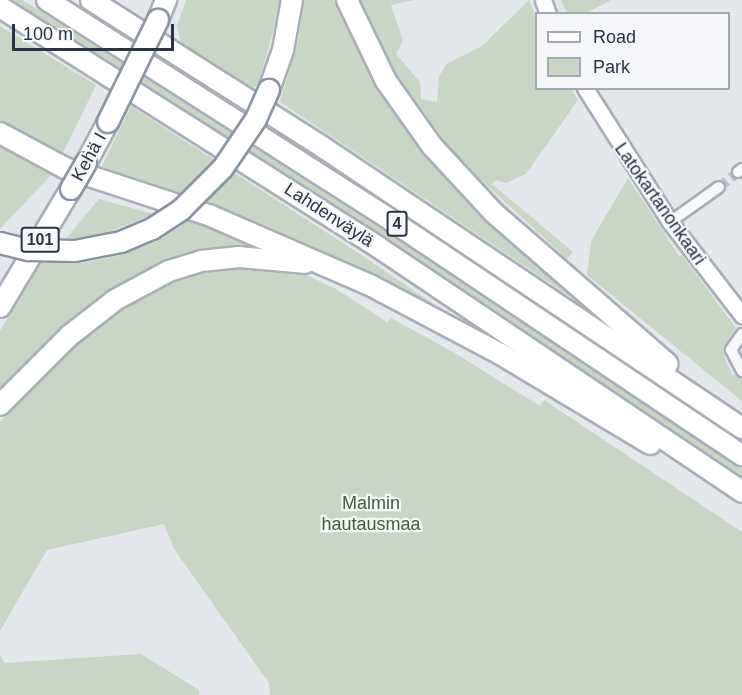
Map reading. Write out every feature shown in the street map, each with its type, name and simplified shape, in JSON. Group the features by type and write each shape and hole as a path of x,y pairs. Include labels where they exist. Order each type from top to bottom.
{"highway":[{"name":"Lahdenväylä","path":"47,0 382,215 742,456"},
{"path":"91,0 324,148 741,427"},
{"path":"152,11 166,0"},
{"path":"0,243 28,250 75,251 121,242 152,229 181,210 223,168 256,119 283,50 292,0"},
{"path":"347,0 386,81 432,146 466,185 526,242 741,427"},
{"name":"Lahdenväylä","path":"0,7 378,247 742,494"},
{"name":"Kehä I","path":"0,307 71,189 108,122 132,73 152,11"},
{"path":"0,133 65,168 211,216 370,285 502,355 742,494"},
{"path":"0,405 49,353 92,318 142,284 186,265 216,258 265,256 308,263 370,285"}],"street":[{"name":"Latokartanonkaari","path":"586,90 670,222 742,315"},
{"path":"670,222 719,187"},
{"path":"742,334 731,350 742,371"}],"green space":[{"path":"11,0 22,0 45,14 386,232 742,469 742,476 383,237"},
{"path":"186,0 282,0 258,85 251,89 181,43 177,26"},
{"path":"303,0 334,0 395,114 450,182 585,302 583,305 280,102 298,41"},
{"path":"360,0 414,0 391,5 403,40 396,54 420,82 421,99 437,102 439,77 446,64 482,46 529,0 535,15 535,90 572,90 578,100 526,174 506,183 495,180 492,184 573,252 567,259 457,158 393,70"},
{"path":"561,0 611,0 588,12 566,12"},
{"path":"0,26 96,85 62,155 21,136 0,121"},
{"path":"131,106 219,163 182,201 98,174"},
{"path":"0,147 51,175 0,229"},
{"path":"230,170 363,256 479,335 196,205"},
{"path":"628,178 679,256 682,255 736,328 726,343 724,356 732,374 742,379 742,401 587,275 591,241"},
{"path":"99,199 153,214 94,238 65,240"},
{"path":"190,216 278,249 245,249 76,321 33,358 0,395 0,331 41,263 83,263 117,256 156,242 181,226"},
{"name":"Malmin hautausmaa","path":"207,266 268,267 304,274 336,289 387,322 391,318 453,352 540,406 544,400 742,532 742,695 270,695 269,683 174,549 164,524 47,550 0,631 0,422 53,362 96,324 155,285"},
{"path":"141,654 199,690 199,695 0,695 0,655 5,663"}],"tunnel":[{"path":"719,187 738,172"}]}
